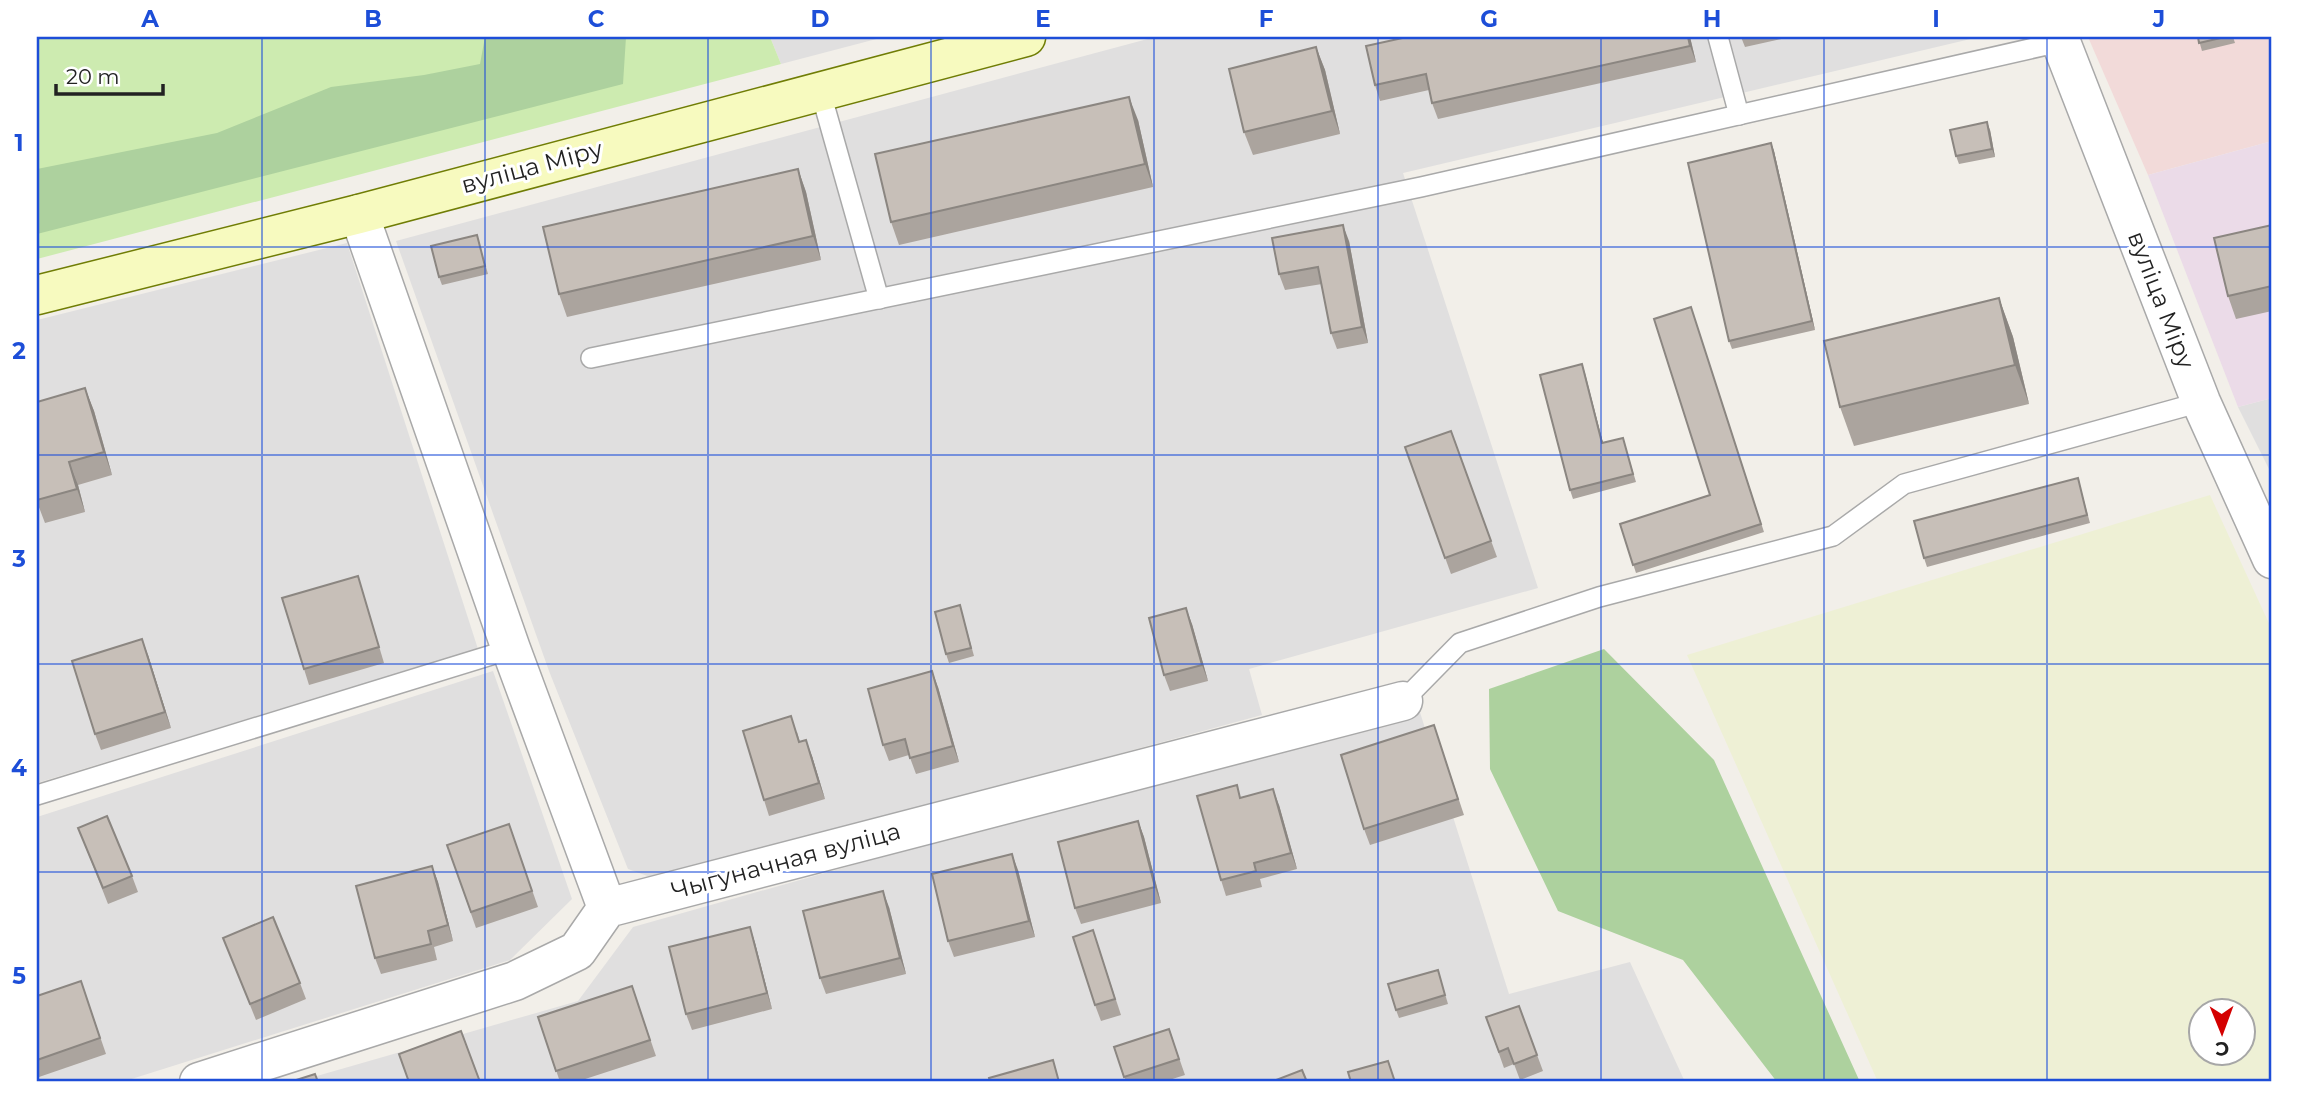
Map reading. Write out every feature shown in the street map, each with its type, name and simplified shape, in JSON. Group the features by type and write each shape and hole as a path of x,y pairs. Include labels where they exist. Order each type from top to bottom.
{"street":[{"name":"вуліца Міру","path":"37,295 359,214 1026,37"},
{"name":"вуліца Міру","path":"2060,39 2201,402 2272,559"},
{"path":"199,1082 515,981 577,951 607,908 510,649 359,214"},
{"name":"Чыгуначная вуліца","path":"607,908 1403,701"}],"lane":[{"path":"1718,37 1739,115"},
{"path":"591,358 1421,187 2060,39"},
{"path":"820,90 879,299"},
{"path":"1403,701 1460,643 1599,597 1833,536 1904,484 2201,402"},
{"path":"37,795 510,649"}],"shaded area":[{"path":"770,37 884,37 781,64"},
{"path":"1155,37 1979,37 1403,173 1538,588 1249,669 1262,715 656,879 628,869 549,671 396,241"},
{"path":"2088,37 2272,37 2272,141 2148,175"},
{"path":"2272,141 2272,398 2238,407 2148,175"},
{"path":"347,243 478,649 37,783 37,320"},
{"path":"2272,398 2272,475 2238,407"},
{"path":"493,671 572,899 510,960 122,1082 37,1082 37,817"},
{"path":"1418,706 1509,994 1630,962 1685,1082 296,1082 578,1001 633,927"}],"green space":[{"path":"37,37 770,37 781,64 37,259"},
{"path":"485,37 626,37 623,84 37,234 37,169 217,133 331,87 424,75 480,64"},
{"path":"2210,495 2272,630 2272,1082 1878,1082 1687,655"},
{"path":"1604,649 1714,760 1860,1082 1777,1082 1683,960 1558,911 1490,769 1489,689"}],"building":[{"path":"1407,37 1688,37 1690,46 1432,103 1426,74 1375,85 1366,46"},
{"path":"2198,37 2225,37 2199,43"},
{"path":"1316,47 1332,111 1244,132 1229,69"},
{"path":"1129,97 1145,164 891,222 875,154"},
{"path":"1987,122 1992,149 1956,156 1950,130"},
{"path":"1771,143 1812,321 1729,341 1688,163"},
{"path":"798,169 813,236 559,294 543,227"},
{"path":"1343,225 1362,327 1331,333 1318,267 1279,274 1272,238"},
{"path":"2272,225 2272,286 2228,296 2214,238"},
{"path":"477,235 485,266 439,277 431,246"},
{"path":"1999,298 2015,365 1840,407 1824,341"},
{"path":"1691,307 1761,524 1633,565 1620,524 1710,495 1654,319"},
{"path":"1582,364 1602,443 1623,438 1633,474 1570,490 1540,375"},
{"path":"85,388 104,452 69,462 77,489 37,500 37,402"},
{"path":"1451,431 1491,541 1445,558 1405,447"},
{"path":"2078,478 2087,515 1924,558 1914,521"},
{"path":"358,576 379,647 304,669 282,598"},
{"path":"960,605 971,648 946,654 935,612"},
{"path":"1186,608 1202,665 1164,675 1149,618"},
{"path":"142,639 165,712 95,734 72,661"},
{"path":"932,671 953,746 910,758 905,739 883,745 868,689"},
{"path":"791,716 799,742 806,740 819,783 764,800 743,731"},
{"path":"1434,725 1458,799 1364,829 1341,755"},
{"path":"1237,785 1240,798 1273,789 1291,853 1254,863 1256,871 1221,880 1197,796"},
{"path":"107,816 132,876 103,888 78,828"},
{"path":"1138,821 1155,887 1075,908 1058,842"},
{"path":"509,824 532,891 471,912 447,845"},
{"path":"1012,854 1029,921 948,941 932,874"},
{"path":"432,866 448,925 428,931 431,944 375,958 356,886"},
{"path":"883,891 900,958 820,978 803,911"},
{"path":"273,917 300,983 250,1004 223,938"},
{"path":"750,927 767,993 686,1014 669,947"},
{"path":"1093,930 1115,999 1095,1005 1073,937"},
{"path":"1438,970 1445,995 1396,1010 1388,984"},
{"path":"81,981 100,1038 37,1060 37,996"},
{"path":"632,986 650,1040 556,1071 538,1017"},
{"path":"1519,1006 1537,1055 1514,1064 1508,1048 1499,1052 1486,1017"},
{"path":"1169,1029 1179,1059 1124,1077 1114,1047"},
{"path":"461,1031 480,1082 409,1082 399,1054"},
{"path":"1053,1060 1059,1082 990,1082 989,1078"},
{"path":"1388,1061 1395,1082 1351,1082 1348,1072"},
{"path":"1302,1070 1307,1082 1276,1080"},
{"path":"315,1074 318,1082 290,1082"}]}
